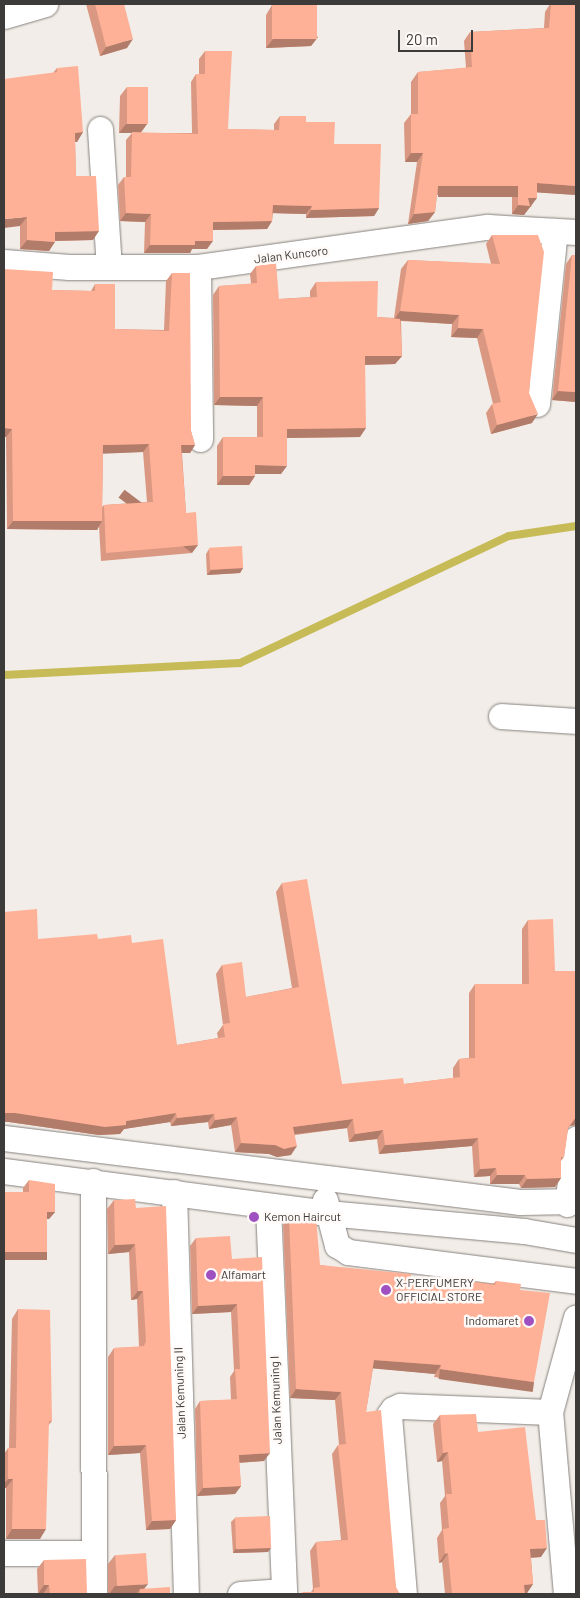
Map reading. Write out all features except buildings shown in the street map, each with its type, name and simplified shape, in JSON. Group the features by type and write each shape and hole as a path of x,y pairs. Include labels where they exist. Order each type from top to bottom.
{"street":[{"path":"4,16 45,4"},
{"path":"100,129 109,267"},
{"name":"Jalan Kuncoro","path":"4,262 109,267 198,267 488,227 566,231"},
{"path":"537,404 566,231"},
{"path":"198,267 200,439"},
{"path":"501,716 576,721"},
{"path":"4,1138 282,1195 325,1196 385,1201 538,1217 572,1202 576,1139"},
{"path":"4,1171 174,1192 325,1196 538,1217 576,1240"},
{"path":"94,1181 94,1594"},
{"name":"Jalan Kemuning II","path":"174,1192 186,1594"},
{"name":"Jalan Kemuning I","path":"282,1195 284,1593"},
{"path":"325,1196 337,1245 355,1254 576,1280"},
{"path":"566,1594 550,1412 576,1317"},
{"path":"404,1594 389,1414 393,1409 400,1406 550,1412"},
{"path":"4,1553 94,1553"},
{"path":"240,1594 284,1593"}],"waterway":[{"path":"4,675 240,663 509,536 576,526"}],"place":[{"name":"Kemon Haircut","path":"254,1217"},
{"name":"Alfamart","path":"211,1275"},
{"name":"X-PERFUMERY OFFICIAL STORE","path":"386,1290"},
{"name":"Indomaret","path":"529,1321"}]}
